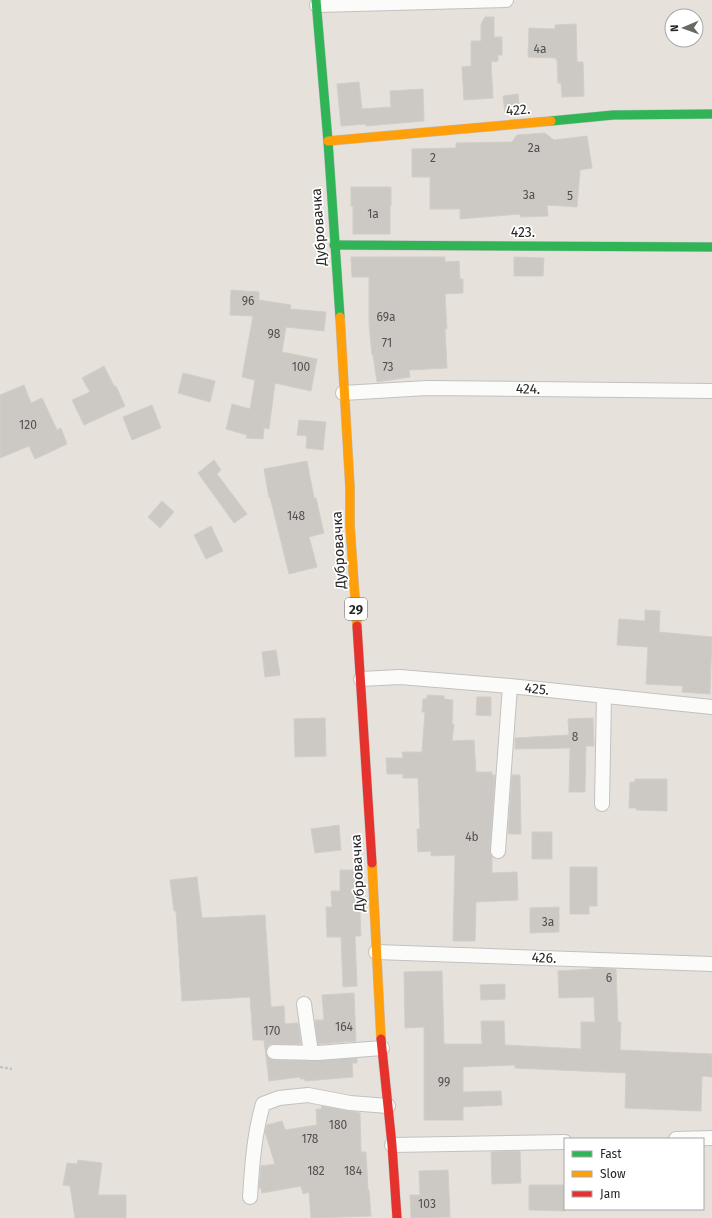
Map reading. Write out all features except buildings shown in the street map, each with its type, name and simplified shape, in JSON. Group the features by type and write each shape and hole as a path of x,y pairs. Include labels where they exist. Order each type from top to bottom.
{"main road":[{"name":"Дубровачка","path":"316,3 328,142 350,488 350,526 361,679 382,1048 392,1145 397,1218"},
{"name":"422.","path":"328,142 613,115 712,114"},
{"name":"423.","path":"334,245 712,247"}],"street":[{"path":"316,3 506,0"},
{"name":"424.","path":"343,393 427,388 712,391"},
{"name":"425.","path":"361,679 400,677 510,686 712,707"},
{"path":"498,851 510,686"},
{"path":"602,804 604,696"},
{"name":"426.","path":"376,952 712,964"},
{"path":"304,1004 311,1053"},
{"path":"274,1052 311,1053 382,1048"},
{"path":"250,1197 258,1120 263,1104 279,1098 308,1095 350,1104 388,1106"},
{"path":"392,1145 564,1142"}],"path":[{"path":"0,1066 12,1069"}],"traffic: fast":[{"path":"316,0 328,141 340,317"},
{"path":"551,121 613,115 712,114"},
{"path":"334,245 712,247"}],"traffic: slow":[{"path":"328,141 551,121"},
{"path":"340,317 350,488 350,526 357,626"},
{"path":"372,863 381,1039"}],"traffic: jam":[{"path":"357,626 372,863"},
{"path":"381,1039 392,1145 397,1218"}]}
